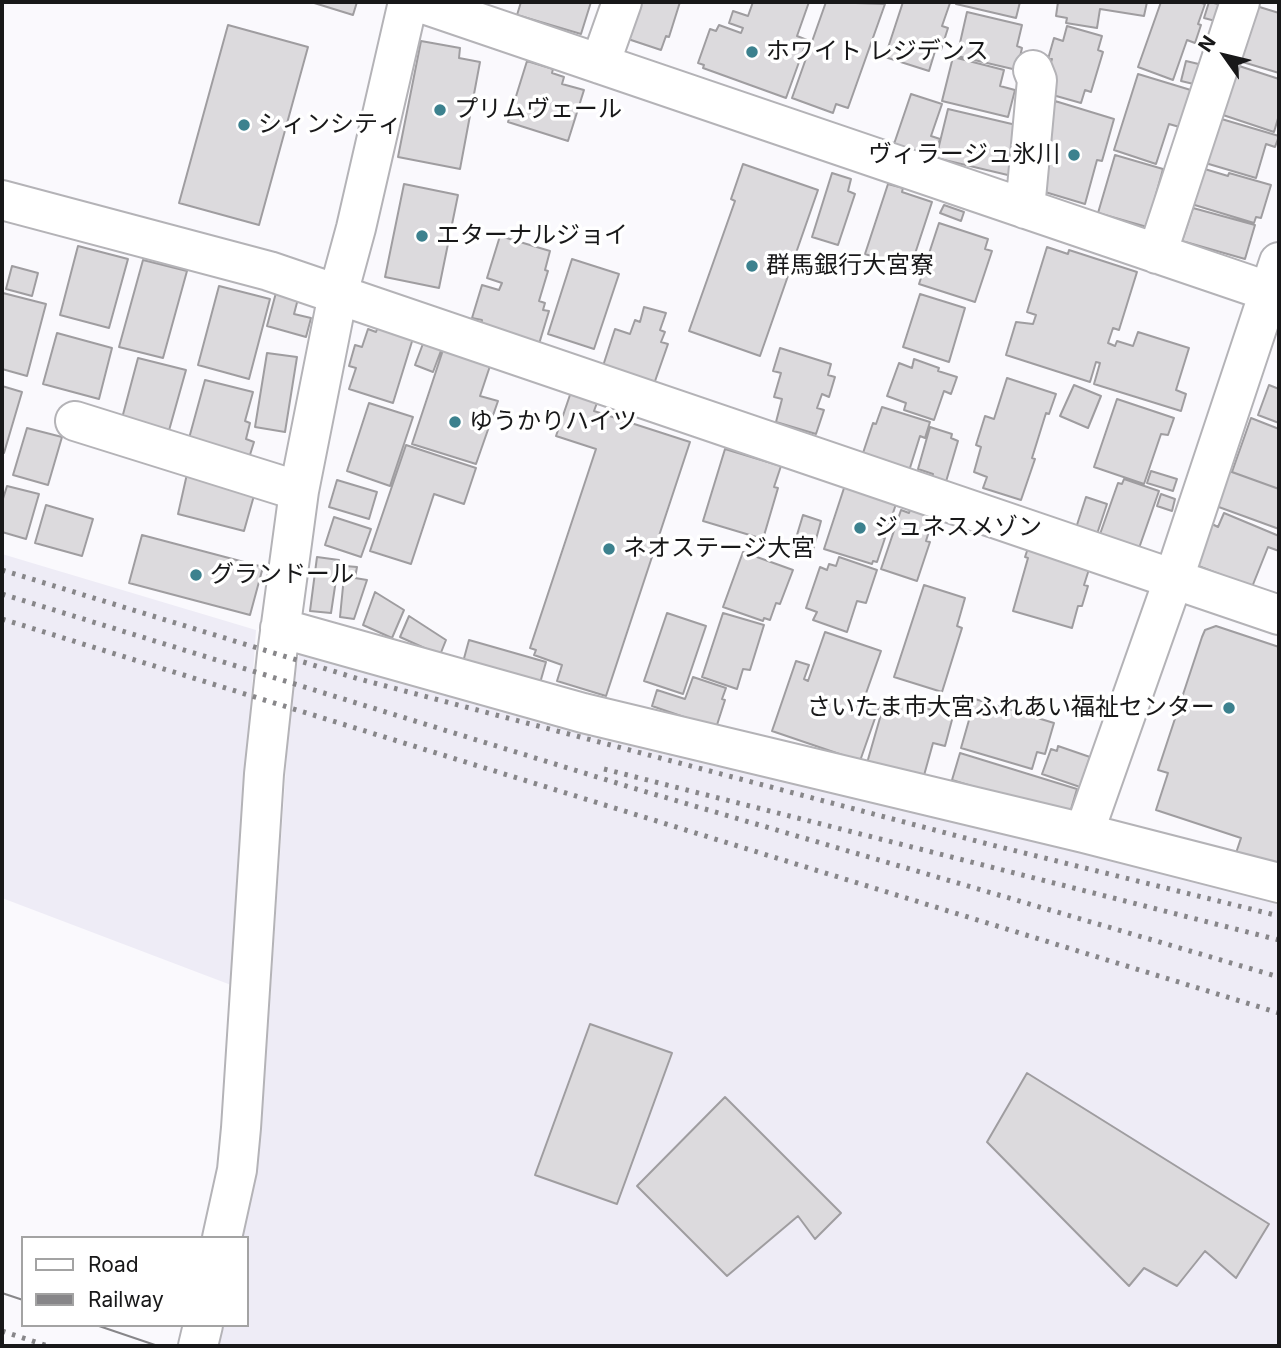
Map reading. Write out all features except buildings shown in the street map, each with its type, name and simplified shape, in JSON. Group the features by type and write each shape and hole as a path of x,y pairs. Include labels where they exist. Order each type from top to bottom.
{"street":[{"path":"222,1236 237,1170 262,799 280,628 299,491 338,293 356,228 408,2"},
{"path":"418,2 1157,254 1276,283 1084,833"},
{"path":"600,64 622,2"},
{"path":"1157,254 1240,2"},
{"path":"1025,209 1037,80 1033,70"},
{"path":"2,200 269,271 338,293 1279,615"},
{"path":"75,421 299,491"},
{"path":"280,628 583,713 1084,833 1279,883"},
{"path":"198,1346 203,1327"}],"shaded area":[{"path":"2,554 256,630 231,985 2,898"},
{"path":"300,650 1279,898 1279,1346 219,1346 223,1327 248,1327 248,1236 241,1236 260,1142 291,696"}],"tram line":[{"path":"2,1293 21,1299"},
{"path":"102,1327 158,1346"}],"railway":[{"path":"2,570 359,679 988,844 1279,916"},
{"path":"2,594 633,788 1279,977"},
{"path":"2,619 1279,1013"},
{"path":"604,769 1279,940"},
{"path":"2,1331 48,1346"}],"place":[{"name":"ホワイト レジデンス","path":"752,52"},
{"name":"プリムヴェール","path":"440,110"},
{"name":"シィンシティ","path":"244,125"},
{"name":"ヴィラージュ氷川","path":"1074,155"},
{"name":"エターナルジョイ","path":"422,236"},
{"name":"群馬銀行大宮寮","path":"752,266"},
{"name":"ゆうかりハイツ","path":"455,422"},
{"name":"ジュネスメゾン","path":"860,528"},
{"name":"ネオステージ大宮","path":"609,549"},
{"name":"グランドール","path":"196,575"},
{"name":"さいたま市大宮ふれあい福祉センター","path":"1229,708"}]}
